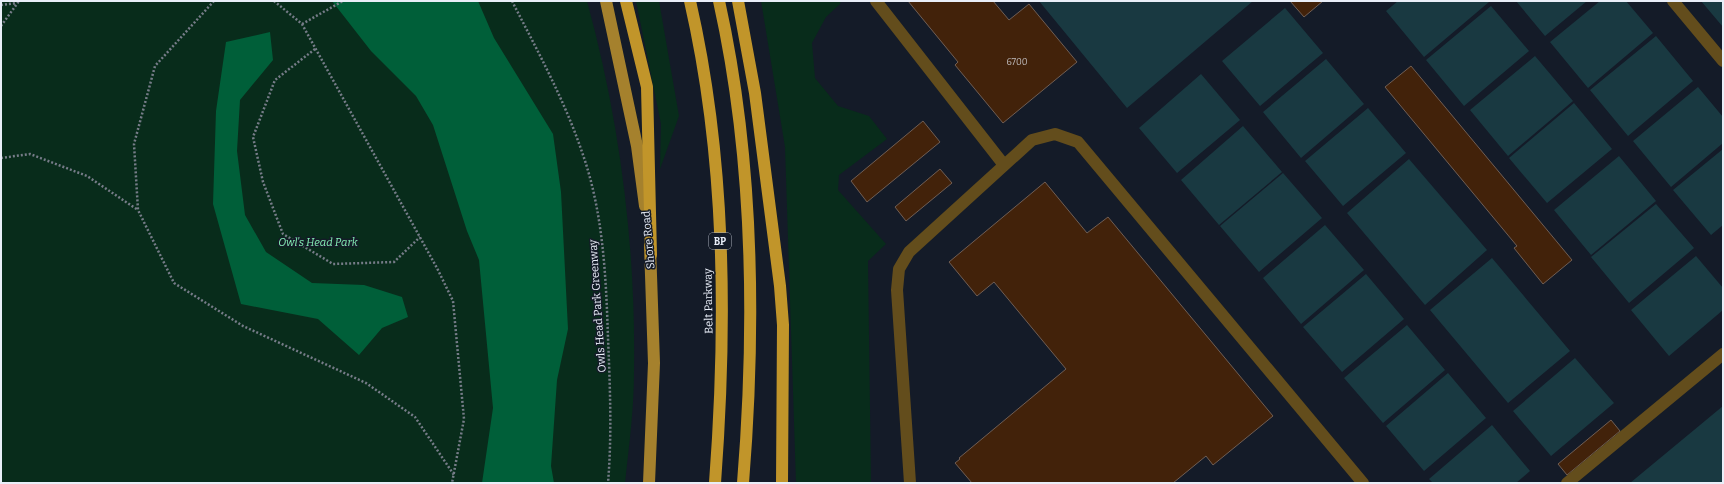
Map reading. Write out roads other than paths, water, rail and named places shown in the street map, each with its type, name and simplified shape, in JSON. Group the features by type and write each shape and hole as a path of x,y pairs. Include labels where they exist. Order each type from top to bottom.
{"highway":[{"path":"626,1 647,87 651,255"},
{"name":"Belt Parkway","path":"690,1 709,106 718,197 721,250 722,339 720,406 715,483"},
{"path":"718,1 728,49 741,140 748,230 749,366 743,483"},
{"path":"738,1 755,93 780,286 783,325 782,483"}],"main road":[{"name":"Shore Road","path":"606,1 637,146 651,255 654,363 649,483"}],"lane":[{"path":"876,1 1004,165"},
{"path":"1673,1 1723,61"},
{"path":"910,483 897,290 899,269 909,252 1032,140 1055,134 1078,142 1363,483"},
{"path":"1567,483 1723,354"}],"park label":[{"name":"Owl’s Head Park","path":"318,242"}]}
